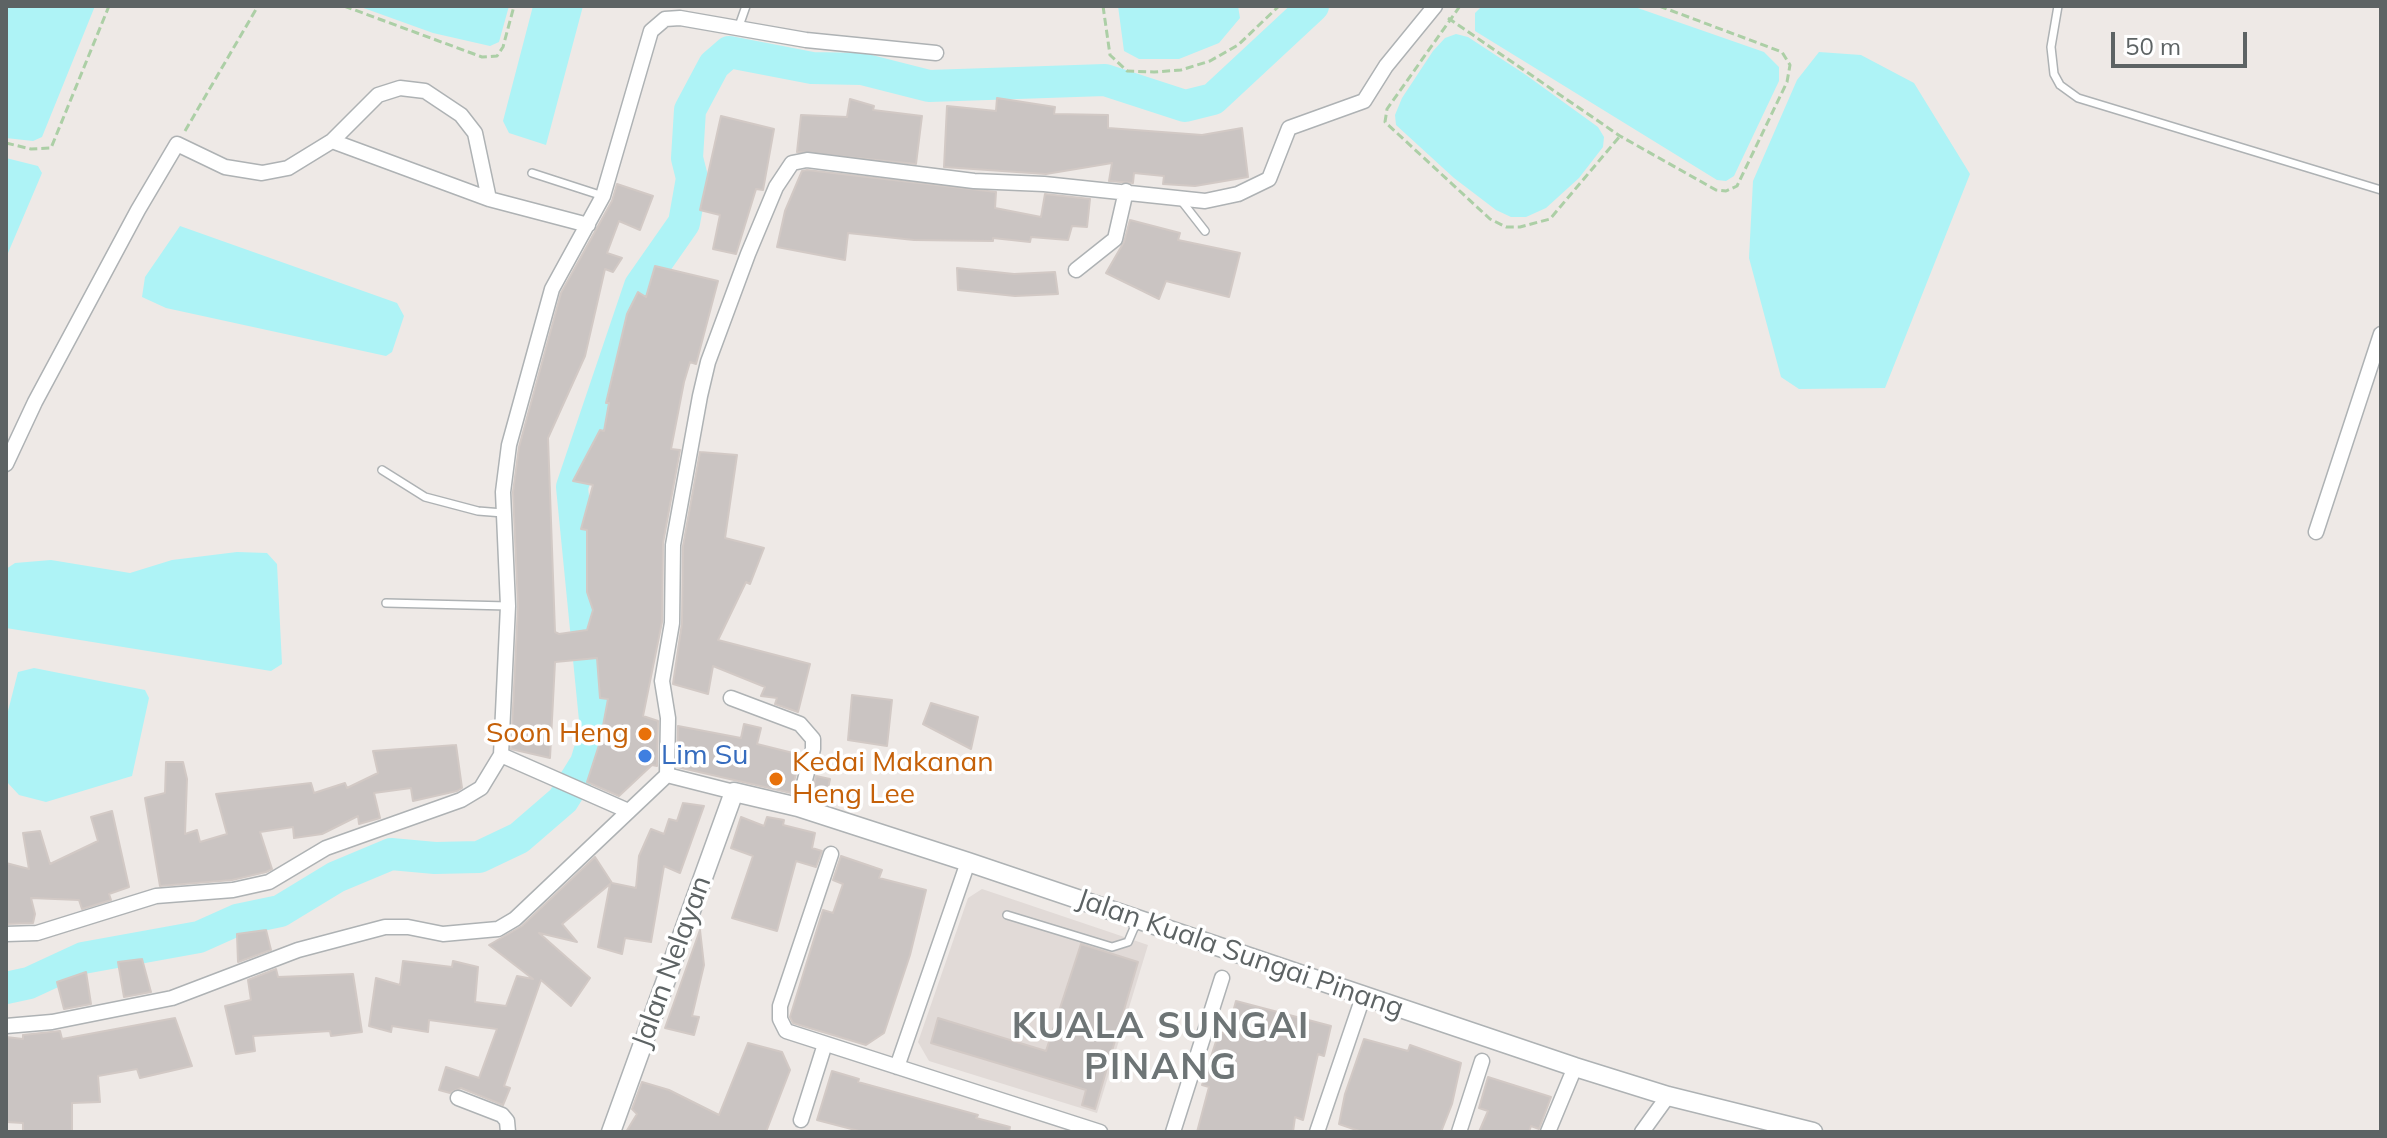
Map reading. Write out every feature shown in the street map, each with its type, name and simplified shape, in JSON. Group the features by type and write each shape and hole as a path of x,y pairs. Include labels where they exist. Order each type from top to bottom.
{"street":[{"path":"6,1026 52,1022 172,998 298,950 385,927 408,927 443,934 498,929 515,919 619,807 667,775 667,709 662,681 672,623 673,545 700,396 708,362 739,276 786,170 792,163 807,160 974,181 1126,191 1205,201 1262,186 1274,172 1289,128 1364,101 1386,66 1435,6"},
{"path":"6,934 37,933 156,896 233,890 269,882 326,848 461,800 481,788 501,755 508,606 503,513 509,445 552,289 603,196 647,38 655,26 672,18 739,26 806,40 936,53"},
{"path":"6,464 93,292 177,144 225,167 262,173 288,168 332,141 378,95 400,88 425,91 461,115 475,133 489,199"},
{"path":"332,141 489,199 588,225"},
{"path":"1076,270 1115,239 1126,191"},
{"path":"2316,532 2381,334"},
{"path":"731,698 800,724 813,739 798,807"},
{"path":"501,755 619,807"},
{"name":"Jalan Kuala Sungai Pinang","path":"667,775 798,807 1668,1096 1813,1132"},
{"name":"Jalan Nelayan","path":"611,1132 734,792"},
{"path":"831,854 780,1006 780,1019 786,1031 1100,1132"},
{"path":"897,1067 968,862"},
{"path":"1173,1132 1222,978"},
{"path":"1317,1132 1363,997"},
{"path":"801,1120 825,1044"},
{"path":"1459,1132 1482,1061"},
{"path":"1548,1132 1575,1067"},
{"path":"1642,1132 1668,1096"},
{"path":"458,1098 502,1115 507,1121 508,1132"}],"lane":[{"path":"739,26 746,6"},
{"path":"2058,6 2051,47 2054,74 2060,85 2078,98 2381,190"},
{"path":"532,173 603,196"},
{"path":"1178,198 1205,231"},
{"path":"382,470 425,497 478,511 503,513"},
{"path":"386,603 508,606"},
{"path":"1007,915 1112,947 1128,942 1138,919"}],"path":[{"path":"6,143 31,149 51,148 109,6"},
{"path":"177,144 258,6"},
{"path":"344,6 482,57 497,56 514,6"},
{"path":"1103,6 1110,55 1127,71 1154,72 1181,70 1210,61 1238,45 1279,6"},
{"path":"1460,6 1448,18 1387,109 1385,122 1490,219 1506,227 1520,227 1550,219 1620,136"},
{"path":"1448,18 1620,136 1716,190 1726,191 1737,186 1787,82 1790,65 1782,52 1659,6"}],"shaded area":[{"path":"982,889 1148,945 1097,1113 929,1061 918,1042 968,898"}],"water":[{"path":"6,6 95,6 42,137 33,141 6,138"},
{"path":"358,6 509,6 499,42 490,46 433,33"},
{"path":"533,6 583,6 546,145 509,133 503,121"},
{"path":"1118,6 1238,6 1240,18 1219,43 1179,59 1139,59 1124,51"},
{"path":"1482,6 1632,6 1764,52 1779,67 1779,81 1734,176 1726,181 1717,180 1475,31 1475,13"},
{"path":"1456,34 1468,37 1526,75 1598,127 1604,137 1603,147 1579,178 1546,208 1526,217 1511,217 1496,210 1454,178 1396,125 1395,115 1402,98 1433,51 1445,38"},
{"path":"1819,52 1861,55 1914,83 1970,174 1885,388 1799,389 1781,377 1749,258 1753,181 1797,80"},
{"path":"6,158 38,166 42,173 8,253"},
{"path":"180,226 397,303 404,316 392,352 386,356 166,308 142,297 145,277"},
{"path":"237,552 267,553 277,564 282,664 271,671 6,628 6,569 15,563 51,560 130,573 172,560"},
{"path":"34,668 145,690 149,698 132,776 46,802 19,795 6,781 6,719 18,672"}],"building":[{"path":"997,98 1055,107 1054,114 1108,115 1108,128 1202,135 1242,128 1248,177 1195,186 1163,184 1164,176 1134,173 1133,183 1109,181 1112,163 1046,174 944,167 947,106 996,111"},
{"path":"850,99 874,106 873,110 922,116 916,164 797,152 801,115 847,117"},
{"path":"721,116 774,129 763,190 756,189 736,254 713,249 720,215 700,210"},
{"path":"802,171 996,192 995,208 1041,217 1045,194 1090,199 1087,227 1072,226 1068,240 1031,237 1030,242 993,238 993,241 914,240 848,233 845,260 777,247 785,211"},
{"path":"617,184 653,196 640,230 619,221 607,253 622,258 613,272 605,269 585,356 548,438 555,632 559,634 587,630 593,610 587,592 587,530 581,529 593,485 573,481 600,430 604,431 609,403 606,403 627,314 638,292 646,297 655,266 718,281 696,364 690,362 684,382 671,449 680,450 663,543 662,622 643,716 658,721 657,766 652,765 619,796 587,782 600,742 608,699 600,698 597,658 555,662 550,758 511,749 518,606 513,492 519,447 561,293 612,201"},
{"path":"1130,220 1180,233 1178,240 1240,253 1229,297 1166,281 1159,299 1106,273 1124,242"},
{"path":"957,268 1014,274 1055,272 1058,294 1015,296 958,290"},
{"path":"700,452 737,455 725,538 764,548 750,584 746,582 718,640 810,664 798,712 775,704 777,698 761,696 765,687 713,666 708,694 673,684 682,623 683,546"},
{"path":"852,695 892,700 887,746 848,740"},
{"path":"931,703 978,717 971,749 923,724"},
{"path":"744,724 761,728 757,744 801,755 791,793 677,767 678,726 741,738"},
{"path":"456,745 462,788 457,791 413,801 411,788 374,793 380,818 359,824 358,816 322,834 294,838 293,827 260,832 272,869 266,872 232,880 160,886 145,798 165,793 166,762 183,762 187,779 185,834 197,830 200,842 227,834 216,794 311,783 314,793 345,783 347,788 378,773 373,751"},
{"path":"816,776 830,779 825,803 811,798"},
{"path":"683,803 704,806 680,873 664,866 651,942 625,938 622,954 598,947 610,884 562,924 577,942 539,933 590,978 571,1006 541,980 504,1086 510,1088 503,1105 461,1088 450,1093 439,1090 446,1067 479,1078 497,1029 429,1020 428,1032 392,1026 391,1032 369,1026 376,978 400,985 403,961 452,967 453,961 478,967 475,1002 506,1006 517,976 533,979 489,945 522,926 595,857 612,883 636,888 639,856 651,829 664,834 669,819 677,821"},
{"path":"112,811 129,887 109,894 111,900 82,909 79,900 31,898 35,914 33,923 6,924 6,863 29,869 23,833 40,831 50,864 98,841 91,817"},
{"path":"741,817 764,826 767,817 784,820 783,825 815,833 812,848 822,851 816,867 796,861 777,931 732,918 753,856 731,848"},
{"path":"841,856 882,870 879,878 926,890 910,955 884,1033 866,1045 793,1023 790,1017 823,910 833,913 843,884 833,880"},
{"path":"266,930 271,950 238,962 237,934"},
{"path":"700,930 704,965 692,1016 699,1017 694,1035 665,1028"},
{"path":"1081,944 1138,962 1095,1109 1082,1105 1086,1090 931,1043 938,1018 1046,1051"},
{"path":"142,959 151,992 124,997 118,962"},
{"path":"276,969 278,977 353,974 362,1032 331,1036 330,1031 253,1036 255,1051 236,1054 225,1006 251,1000 248,980"},
{"path":"86,972 91,1004 64,1009 57,982"},
{"path":"1236,1001 1331,1026 1324,1056 1318,1054 1303,1120 1295,1117 1293,1132 1197,1132 1209,1087 1202,1085 1219,1032 1227,1034"},
{"path":"175,1018 192,1066 140,1078 137,1069 98,1076 100,1102 72,1103 72,1132 23,1132 23,1123 6,1122 6,1037 23,1039 23,1035 60,1031 62,1039"},
{"path":"1364,1039 1408,1051 1410,1045 1461,1063 1452,1104 1441,1132 1362,1132 1339,1124 1345,1094"},
{"path":"748,1043 782,1052 790,1070 766,1132 626,1132 637,1114 632,1109 642,1082 669,1090 719,1115"},
{"path":"832,1071 859,1079 858,1082 978,1115 976,1118 1010,1127 1009,1132 863,1132 817,1120"},
{"path":"1488,1077 1551,1097 1539,1129 1531,1126 1529,1132 1479,1132 1488,1111 1479,1108"}],"waterway":[{"path":"6,988 29,983 83,958 199,937 237,920 280,911 336,877 391,854 435,858 479,857 519,838 563,800 586,763 596,730 572,487 640,286 684,223 692,178 687,158 690,110 714,65 729,52 812,68 862,69 929,86 1105,80 1185,106 1213,99 1313,6"}],"place":[{"name":"Soon Heng","path":"645,734"},
{"name":"Lim Su","path":"645,756"},
{"name":"Kedai Makanan Heng Lee","path":"776,779"}],"district":[{"name":"KUALA SUNGAI PINANG","path":"1161,1048"}]}
